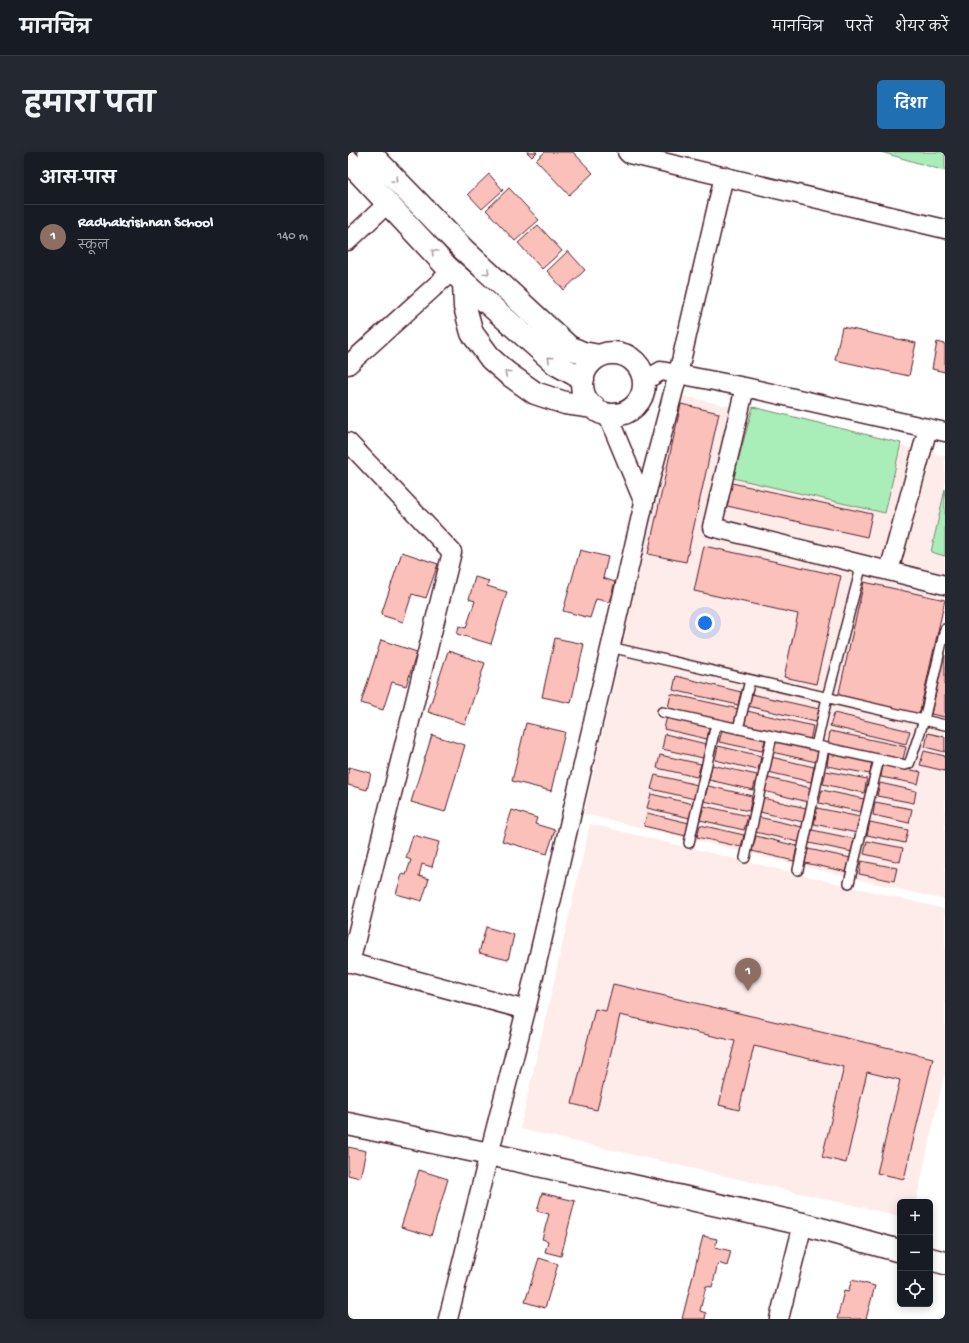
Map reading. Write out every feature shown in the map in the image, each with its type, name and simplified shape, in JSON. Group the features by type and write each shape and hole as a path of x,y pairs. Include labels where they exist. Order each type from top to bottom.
{"street":[{"path":"369,152 464,250 568,347 583,353 599,356"},
{"path":"626,152 629,154 945,229"},
{"path":"348,161 458,276 556,364 583,380"},
{"path":"448,1319 526,1010 644,503 678,374 724,176"},
{"path":"348,241 388,203"},
{"path":"348,365 458,276"},
{"path":"458,276 472,333 491,359 507,373 535,393 565,403 600,410 616,414 625,412 640,400 643,391 644,381 642,371 637,363 619,353 609,353 599,356 591,362 586,370 583,380 583,390 587,399 600,410 644,503"},
{"path":"644,381 661,371 745,387 937,430 889,571"},
{"path":"745,387 712,527 945,585"},
{"path":"348,442 452,552 349,963 526,1010"},
{"path":"348,1124 803,1224 897,1250"},
{"path":"779,1319 803,1224"},
{"path":"933,1260 945,1263"}],"lane":[{"path":"798,870 820,747 827,698 862,564"},
{"path":"662,712 905,765 909,764 924,720 945,629"},
{"path":"610,647 945,725"},
{"path":"738,729 750,680"},
{"path":"689,843 716,724"},
{"path":"745,858 772,736"},
{"path":"849,883 879,759"}],"shaded area":[{"path":"680,395 945,456 945,900 584,814"},
{"path":"590,824 945,909 945,1072 917,1199 897,1199 897,1215 520,1129"}],"green space":[{"path":"881,152 945,152 945,171"},
{"path":"753,407 901,443 885,513 733,478"},
{"path":"945,489 945,556 931,552"}],"building":[{"path":"527,152 537,152 532,157"},
{"path":"545,152 573,152 593,173 569,195 536,160"},
{"path":"489,174 503,190 482,209 468,194"},
{"path":"509,188 539,220 515,241 486,210"},
{"path":"538,225 562,251 542,269 518,243"},
{"path":"568,251 585,270 564,290 547,271"},
{"path":"842,327 916,343 909,376 835,360"},
{"path":"937,342 945,344 945,372 932,369"},
{"path":"681,404 719,413 686,562 648,554"},
{"path":"732,483 872,514 867,537 727,506"},
{"path":"704,546 841,576 816,684 784,677 798,614 694,591"},
{"path":"580,550 608,557 603,578 615,582 609,602 596,599 590,618 563,611"},
{"path":"402,552 438,564 426,598 412,594 403,622 381,615"},
{"path":"475,577 489,581 487,586 507,592 491,644 457,634 459,626 466,628 475,601 469,599"},
{"path":"864,582 945,600 919,715 838,697"},
{"path":"555,638 584,644 571,703 542,697"},
{"path":"381,640 417,652 406,686 392,682 383,710 361,703"},
{"path":"448,651 485,663 465,724 428,712"},
{"path":"945,651 945,717 931,714"},
{"path":"676,676 741,692 738,705 673,690"},
{"path":"671,694 739,709 736,724 668,708"},
{"path":"751,694 819,709 816,722 748,706"},
{"path":"747,711 813,726 810,741 744,726"},
{"path":"834,713 910,731 906,744 830,726"},
{"path":"667,716 710,726 707,739 664,729"},
{"path":"526,723 565,732 551,791 512,781"},
{"path":"723,727 766,737 762,751 719,742"},
{"path":"830,731 906,747 903,759 828,744"},
{"path":"928,733 945,737 945,752 925,747"},
{"path":"665,734 706,744 703,758 662,749"},
{"path":"432,735 465,745 445,812 411,802"},
{"path":"775,739 819,749 816,762 772,752"},
{"path":"718,746 761,756 758,770 715,760"},
{"path":"924,751 945,756 945,771 920,765"},
{"path":"829,752 872,761 870,774 827,766"},
{"path":"660,755 701,764 697,777 657,768"},
{"path":"771,757 814,767 811,782 768,772"},
{"path":"883,764 921,772 918,784 881,777"},
{"path":"712,765 757,775 753,790 709,780"},
{"path":"349,767 371,773 367,790 348,785"},
{"path":"826,771 867,779 864,793 823,784"},
{"path":"655,775 698,785 695,799 651,789"},
{"path":"768,778 811,788 808,802 764,791"},
{"path":"880,783 916,791 914,803 877,796"},
{"path":"708,786 752,796 749,811 704,801"},
{"path":"822,790 864,799 861,812 819,803"},
{"path":"651,794 693,804 690,818 647,808"},
{"path":"763,798 806,808 803,822 760,812"},
{"path":"875,802 912,809 909,823 873,815"},
{"path":"704,806 748,816 744,830 700,820"},
{"path":"817,808 860,817 857,833 814,824"},
{"path":"512,810 537,818 535,824 555,830 547,854 502,841"},
{"path":"647,813 689,823 686,836 644,826"},
{"path":"758,817 802,827 799,842 755,832"},
{"path":"870,822 908,830 905,843 867,835"},
{"path":"700,825 744,835 741,847 697,837"},
{"path":"812,830 855,839 853,852 809,843"},
{"path":"413,835 439,842 432,867 422,864 419,876 429,879 422,901 396,894 402,874 406,875 411,860 406,858"},
{"path":"756,836 797,846 794,861 752,851"},
{"path":"867,841 903,848 900,862 864,854"},
{"path":"808,849 851,858 848,872 805,863"},
{"path":"861,861 897,868 894,881 859,874"},
{"path":"486,927 514,935 508,960 479,953"},
{"path":"613,984 933,1058 904,1179 877,1173 900,1080 867,1072 846,1163 822,1157 844,1067 754,1046 739,1110 719,1105 735,1041 620,1015 597,1110 572,1104 595,1009 606,1011"},
{"path":"348,1147 366,1151 360,1178 348,1175"},
{"path":"419,1170 448,1179 431,1236 401,1227"},
{"path":"542,1193 575,1201 561,1256 545,1252 548,1241 542,1239 549,1214 537,1211"},
{"path":"703,1236 717,1239 715,1247 731,1251 727,1266 718,1263 712,1287 706,1286 700,1311 706,1313 705,1319 682,1319"},
{"path":"539,1258 558,1264 545,1308 525,1302"},
{"path":"852,1280 875,1286 866,1319 837,1319 844,1291 848,1292"}],"place":[{"name":"Radhakrishnan School","path":"748,991"}]}
